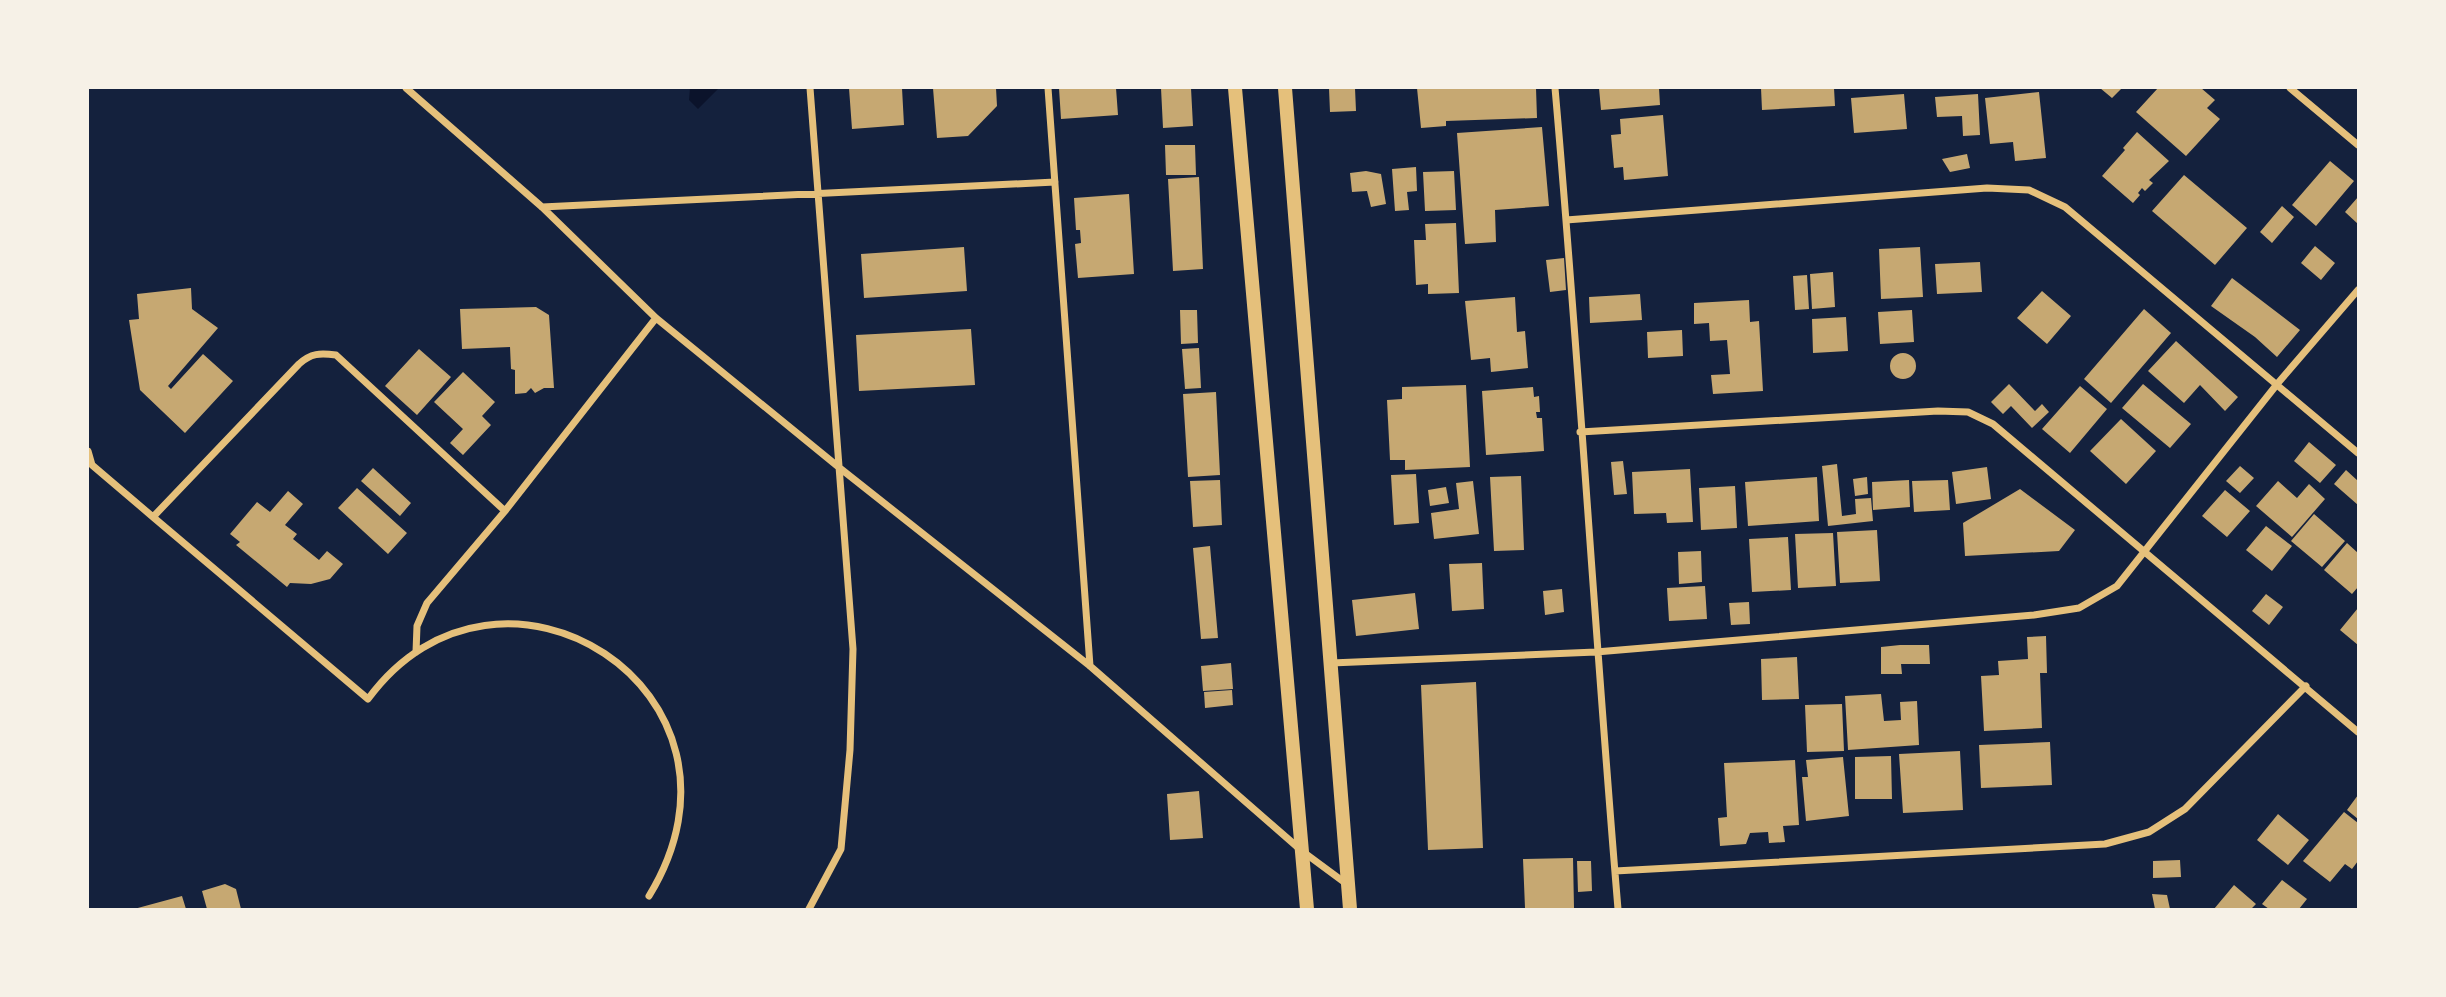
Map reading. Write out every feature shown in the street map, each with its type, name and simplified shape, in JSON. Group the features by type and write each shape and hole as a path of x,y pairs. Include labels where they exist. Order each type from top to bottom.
{"main road":[{"path":"1235,88 1307,909"},
{"path":"1285,88 1350,909"}],"street":[{"path":"406,88 542,207 656,318 1090,666 1302,851 1348,885"},
{"path":"809,909 841,849 850,750 853,649 810,88"},
{"path":"1048,88 1090,666"},
{"path":"1555,88 1596,652 1618,909"},
{"path":"2290,88 2358,145"},
{"path":"542,207 1055,182"},
{"path":"1566,220 1987,188 2029,190 2065,207 2278,383 2358,453"},
{"path":"1331,663 1596,652 2035,615 2079,608 2117,586 2278,383 2358,290"},
{"path":"416,652 417,626 427,603 505,511 656,318"},
{"path":"153,517 299,364 308,356 320,353 336,355 505,511"},
{"path":"1580,432 1938,411 1968,412 1993,424 2358,732"},
{"path":"88,451 90,468 153,517 368,699 395,667 439,639 463,630 514,624 540,627 566,634 611,658 631,674 649,694 673,740 679,765 682,792 674,847 664,873 649,896"},
{"path":"1615,871 2105,844 2149,832 2185,809 2306,686"}],"water":[{"path":"690,88 719,88 698,109 689,100"}],"building":[{"path":"849,88 902,88 904,125 852,129"},
{"path":"933,88 996,88 997,106 968,136 937,138"},
{"path":"1059,88 1116,88 1118,115 1061,119"},
{"path":"1161,88 1191,88 1193,126 1163,128"},
{"path":"1329,88 1355,88 1356,111 1330,112"},
{"path":"1417,88 1536,88 1537,118 1446,121 1446,126 1421,128"},
{"path":"1599,88 1659,88 1660,105 1601,110"},
{"path":"1761,88 1834,88 1835,106 1762,110"},
{"path":"2100,88 2122,88 2112,98"},
{"path":"2158,88 2201,88 2215,100 2207,108 2220,119 2186,156 2136,112"},
{"path":"2039,92 2046,158 2015,161 2013,142 1990,144 1985,98"},
{"path":"1904,94 1907,129 1854,133 1851,98"},
{"path":"1978,94 1980,135 1963,136 1962,116 1937,117 1935,97"},
{"path":"1663,115 1668,176 1624,180 1623,167 1614,168 1611,135 1621,134 1620,119"},
{"path":"1542,127 1549,206 1495,210 1496,242 1465,244 1457,133"},
{"path":"2137,132 2169,161 2149,180 2153,183 2145,191 2142,188 2133,203 2102,176"},
{"path":"1165,145 1195,145 1196,175 1166,175"},
{"path":"1967,154 1970,168 1950,172 1942,159"},
{"path":"2330,161 2354,181 2316,226 2292,205"},
{"path":"1416,167 1417,191 1407,192 1409,210 1395,211 1392,169"},
{"path":"1366,171 1381,174 1386,204 1371,207 1367,191 1352,192 1350,173"},
{"path":"1454,171 1456,210 1425,211 1423,172"},
{"path":"2184,175 2247,228 2215,265 2152,211"},
{"path":"1199,177 1203,269 1173,271 1168,179"},
{"path":"1129,194 1134,274 1078,278 1075,244 1081,243 1080,230 1076,230 1074,198"},
{"path":"2358,197 2358,224 2345,212"},
{"path":"2282,206 2294,217 2272,243 2260,232"},
{"path":"1456,223 1459,293 1428,294 1428,284 1416,285 1414,240 1426,240 1425,224"},
{"path":"2315,246 2335,263 2321,280 2301,263"},
{"path":"964,247 967,291 864,298 861,254"},
{"path":"1920,247 1923,297 1881,299 1879,249"},
{"path":"1564,258 1566,290 1550,292 1546,260"},
{"path":"1980,262 1982,292 1937,294 1935,264"},
{"path":"1833,272 1835,307 1812,309 1810,274"},
{"path":"1807,275 1809,309 1795,310 1793,276"},
{"path":"2232,278 2300,330 2277,357 2255,337 2211,306"},
{"path":"191,288 192,309 218,328 168,386 171,389 203,354 233,381 185,433 140,390 129,320 139,319 137,294"},
{"path":"2042,291 2071,316 2047,344 2017,318"},
{"path":"1640,294 1642,320 1590,323 1589,297"},
{"path":"1515,297 1517,332 1525,331 1528,368 1491,372 1490,358 1471,360 1465,301"},
{"path":"1749,300 1750,322 1759,321 1763,391 1713,394 1711,375 1730,374 1727,340 1710,341 1709,323 1694,324 1694,303"},
{"path":"536,307 549,315 554,388 544,388 535,393 531,388 526,393 515,394 515,370 511,369 510,347 462,349 460,309"},
{"path":"2144,309 2171,333 2111,403 2084,379"},
{"path":"1180,310 1197,310 1198,343 1181,344"},
{"path":"1912,310 1914,342 1880,344 1878,312"},
{"path":"1846,317 1848,351 1813,353 1812,319"},
{"path":"971,329 975,385 859,391 856,335"},
{"path":"1682,330 1683,356 1648,358 1647,332"},
{"path":"2176,341 2238,397 2225,411 2200,385 2184,403 2148,371"},
{"path":"1199,348 1201,388 1185,389 1182,349"},
{"path":"419,349 451,377 417,415 385,386"},
{"path":"1903,353 1912,357 1916,366 1912,375 1903,379 1894,375 1890,366 1894,357"},
{"path":"463,372 495,402 482,416 491,425 463,455 450,443 463,429 434,402"},
{"path":"2009,384 2035,411 2042,404 2049,412 2032,428 2011,406 2003,414 1991,402"},
{"path":"2143,384 2191,424 2170,448 2122,408"},
{"path":"1466,385 1470,467 1405,470 1405,460 1390,460 1387,400 1402,399 1402,387"},
{"path":"2080,386 2107,409 2070,453 2042,429"},
{"path":"1533,387 1534,397 1539,396 1540,412 1536,412 1537,418 1542,418 1544,451 1486,455 1482,391"},
{"path":"1216,392 1220,475 1188,477 1183,394"},
{"path":"2121,419 2156,451 2126,484 2090,451"},
{"path":"2309,442 2336,465 2320,483 2294,461"},
{"path":"1623,461 1627,494 1614,495 1611,462"},
{"path":"1837,464 1842,516 1856,514 1855,499 1871,498 1873,521 1828,526 1822,466"},
{"path":"2240,466 2254,478 2240,493 2226,481"},
{"path":"1987,467 1991,499 1956,504 1952,472"},
{"path":"373,468 411,503 400,516 361,481"},
{"path":"1690,469 1693,522 1667,523 1666,513 1634,514 1632,472"},
{"path":"2346,470 2358,481 2358,505 2334,484"},
{"path":"1416,474 1419,523 1394,525 1391,475"},
{"path":"1521,476 1524,550 1494,551 1490,477"},
{"path":"1817,477 1819,521 1748,526 1745,482"},
{"path":"1867,477 1868,494 1855,496 1853,479"},
{"path":"1220,480 1222,525 1193,527 1190,481"},
{"path":"1909,480 1910,507 1873,510 1872,482"},
{"path":"1948,480 1950,510 1914,512 1912,481"},
{"path":"1473,481 1479,534 1434,539 1431,513 1459,509 1456,483"},
{"path":"2278,481 2297,498 2309,484 2325,499 2292,537 2256,506"},
{"path":"1735,486 1737,528 1701,530 1699,488"},
{"path":"1446,487 1449,503 1430,506 1428,490"},
{"path":"357,488 407,533 388,554 338,508"},
{"path":"2020,489 2075,530 2059,551 1965,556 1963,523"},
{"path":"2225,490 2250,511 2227,537 2202,516"},
{"path":"288,491 303,504 285,525 297,534 293,539 319,560 327,551 343,564 330,579 311,584 290,583 287,587 236,545 240,542 230,534 257,502 270,512"},
{"path":"2314,514 2345,541 2322,567 2291,541"},
{"path":"2266,526 2292,546 2272,571 2246,550"},
{"path":"1877,530 1880,581 1840,583 1837,532"},
{"path":"1833,533 1836,586 1798,588 1795,534"},
{"path":"1788,537 1791,590 1752,592 1749,539"},
{"path":"2347,543 2358,553 2358,587 2352,594 2324,570"},
{"path":"1210,546 1218,638 1201,639 1193,548"},
{"path":"1701,551 1702,582 1679,584 1678,552"},
{"path":"1482,563 1484,609 1452,611 1449,564"},
{"path":"1705,586 1707,619 1669,621 1667,588"},
{"path":"1562,589 1564,612 1545,615 1543,591"},
{"path":"1415,593 1419,629 1356,636 1352,600"},
{"path":"2266,594 2283,607 2269,625 2252,611"},
{"path":"1749,602 1750,624 1731,625 1729,603"},
{"path":"2358,608 2358,645 2340,630"},
{"path":"2046,636 2047,673 2040,673 2042,728 1984,731 1981,676 1999,675 1998,661 2028,659 2027,637"},
{"path":"1929,645 1930,664 1901,664 1902,674 1881,674 1881,647"},
{"path":"1797,657 1799,699 1762,700 1761,659"},
{"path":"1231,663 1233,689 1203,691 1201,666"},
{"path":"1476,682 1483,848 1428,850 1421,685"},
{"path":"1232,690 1233,705 1205,708 1204,692"},
{"path":"1881,694 1884,721 1901,720 1900,702 1917,701 1919,745 1848,750 1845,696"},
{"path":"1842,704 1844,751 1807,752 1805,705"},
{"path":"2050,742 2052,785 1981,788 1979,745"},
{"path":"1960,751 1963,810 1903,813 1899,754"},
{"path":"1891,756 1892,799 1855,799 1855,757"},
{"path":"1843,757 1849,816 1806,821 1802,777 1808,777 1806,760"},
{"path":"1795,760 1799,825 1783,826 1785,842 1769,843 1768,832 1750,833 1746,844 1720,846 1718,818 1727,817 1724,763"},
{"path":"1199,791 1203,838 1170,840 1167,794"},
{"path":"2358,795 2358,819 2347,810"},
{"path":"2344,812 2358,823 2358,861 2352,869 2345,864 2330,882 2303,861"},
{"path":"2278,814 2309,840 2288,865 2257,840"},
{"path":"1573,858 1574,908 1525,908 1523,859"},
{"path":"2180,860 2181,877 2153,878 2153,861"},
{"path":"1577,861 1591,861 1592,891 1578,892"},
{"path":"2282,880 2307,899 2299,909 2269,909 2262,904"},
{"path":"225,884 236,889 241,909 207,909 202,891"},
{"path":"2234,885 2256,904 2251,909 2214,909"},
{"path":"2152,894 2167,895 2170,909 2155,909"},
{"path":"182,896 186,909 134,909"}]}
